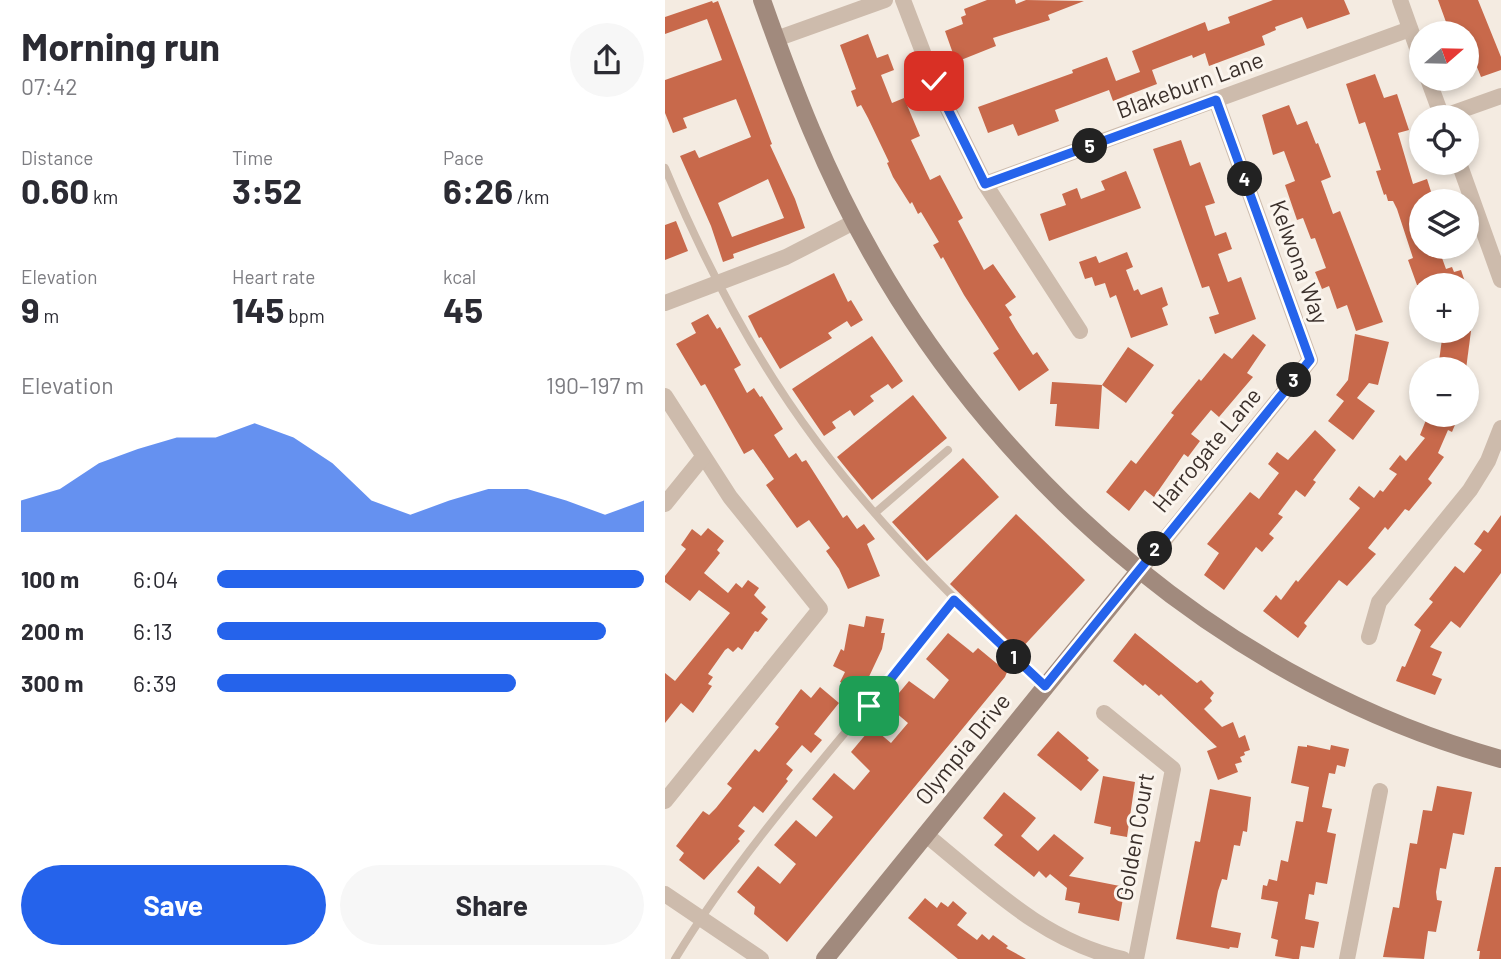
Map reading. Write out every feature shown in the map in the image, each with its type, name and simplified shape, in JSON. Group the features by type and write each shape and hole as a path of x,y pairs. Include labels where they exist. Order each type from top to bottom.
{"street":[{"path":"762,0 804,115 854,222 903,307 973,403 1052,491 1140,570 1242,643 1312,683 1385,718 1501,759"},
{"path":"776,39 885,0"},
{"path":"903,0 934,81 985,184 1080,331"},
{"path":"1400,0 1409,26"},
{"name":"Blakeburn Lane","path":"985,184 1409,29"},
{"path":"1476,105 1501,96"},
{"name":"Kelwona Way","path":"1216,100 1310,360"},
{"path":"1463,175 1501,281"},
{"path":"665,303 786,257 854,222"},
{"name":"Harrogate Lane","path":"1140,570 1310,360"},
{"path":"665,396 703,457 774,555 820,609 665,802"},
{"path":"1369,637 1380,602 1471,490 1501,428"},
{"path":"665,504 703,457"},
{"name":"Olympia Drive","path":"825,959 1140,570"},
{"name":"Golden Court","path":"1104,713 1173,769 1136,959"},
{"path":"1347,959 1380,791"},
{"path":"925,834 1049,932 1075,945 1123,959"},
{"path":"665,894 761,959"}],"lane":[{"path":"665,168 718,284 758,355 816,442 874,513 954,600 1045,686"},
{"path":"874,513 948,450"},
{"path":"675,959 700,918 954,600"}],"building":[{"path":"987,0 1015,0 1016,4 1026,0 1084,1 1048,15 1050,20 993,38 996,46 956,62 945,31 963,24 961,17 966,15 964,9"},
{"path":"1273,0 1344,0 1350,14 1307,29 1302,17 1275,27 1276,30 1262,36 1265,45 1209,66 1205,53 1193,58 1192,55 1152,70 1157,84 1113,101 1109,90 1055,110 1059,121 1018,136 1013,124 988,133 978,107 1073,73 1072,70 1107,57 1116,81 1140,72 1132,51 1205,22 1208,31 1230,23 1228,17"},
{"path":"1438,0 1478,0 1501,57 1501,70 1481,77 1479,21 1446,21"},
{"path":"718,1 772,144 770,145 805,228 733,254 734,258 723,262 711,226 680,156 695,150 699,158 751,137 736,99 683,118 687,128 673,133 665,113 665,80 722,60 707,19 665,34 665,17","holes":["768,179 784,218 732,237 718,203"]},
{"path":"868,34 877,58 888,54 894,70 881,75 892,103 904,98 920,136 911,140 930,180 940,175 963,218 958,221 984,270 993,264 1016,297 1005,305 1012,315 1009,317 1033,355 1037,352 1049,370 1019,391 993,353 999,349 933,245 939,242 921,212 918,214 912,202 910,204 893,177 887,163 889,162 861,105 857,107 851,91 856,89 840,45"},
{"path":"1375,74 1384,98 1397,94 1409,130 1398,133 1409,175 1413,184 1427,179 1430,189 1409,189 1409,246 1397,209 1393,201 1388,201 1386,194 1384,195 1376,171 1381,170 1365,122 1359,124 1346,84"},
{"path":"1289,105 1297,125 1307,121 1316,144 1318,143 1331,177 1321,181 1333,214 1340,211 1383,322 1356,331 1347,305 1337,309 1329,286 1322,289 1315,272 1326,268 1315,238 1311,239 1303,218 1297,220 1285,185 1295,181 1284,151 1273,155 1262,115"},
{"path":"1181,140 1190,166 1200,162 1215,203 1205,206 1215,236 1226,232 1232,249 1218,254 1228,282 1241,277 1256,319 1215,334 1209,317 1219,314 1209,286 1202,288 1153,149"},
{"path":"1126,171 1141,208 1049,241 1040,214 1066,205 1062,194 1077,188 1081,199 1105,190 1101,181"},
{"path":"676,221 688,251 665,260 665,225"},
{"path":"1127,252 1133,267 1126,270 1134,291 1138,289 1141,295 1162,287 1168,305 1162,308 1168,325 1131,338 1116,295 1110,298 1105,283 1095,286 1092,277 1085,279 1079,262 1096,256 1099,263"},
{"path":"1442,259 1446,269 1452,267 1454,272 1461,270 1462,273 1413,273 1408,260"},
{"path":"834,273 848,302 851,300 863,320 851,327 847,321 828,333 832,338 780,369 748,316"},
{"path":"708,314 717,329 720,327 741,365 734,369 747,393 754,388 760,397 762,396 783,429 774,435 789,458 796,453 802,462 806,460 843,518 847,515 857,529 864,524 875,539 867,544 880,576 848,589 839,569 826,551 830,548 809,520 797,528 766,485 774,479 753,449 744,454 705,384 701,386 676,344 696,333 691,323"},
{"path":"1253,334 1266,345 1247,373 1253,377 1219,417 1211,410 1191,434 1200,441 1188,457 1184,454 1154,497 1145,490 1129,511 1106,492 1131,460 1136,464 1174,415 1171,413 1199,379 1201,381 1224,353 1232,359"},
{"path":"1355,334 1389,342 1378,385 1369,383 1357,398 1375,411 1353,440 1328,421 1344,401 1336,395 1348,380"},
{"path":"872,336 903,381 892,389 888,384 870,396 874,401 854,416 850,410 832,422 836,428 824,436 792,389"},
{"path":"1441,343 1469,343 1468,357 1440,357"},
{"path":"1128,347 1154,365 1126,403 1102,385"},
{"path":"1052,382 1102,385 1099,429 1055,426 1057,404 1050,404"},
{"path":"913,395 947,438 872,500 837,457"},
{"path":"1423,427 1454,427 1452,432 1448,430 1438,453 1444,457 1428,479 1432,483 1409,511 1405,509 1388,530 1385,527 1368,548 1376,554 1347,586 1339,580 1304,623 1307,626 1298,638 1263,611 1276,595 1281,600 1296,580 1298,582 1360,508 1349,499 1359,486 1374,498 1380,490 1383,492 1397,474 1389,469 1400,455 1406,461 1425,438 1420,435"},
{"path":"1315,430 1336,450 1313,480 1316,482 1305,497 1296,490 1278,514 1283,517 1269,534 1274,538 1262,552 1256,547 1224,590 1204,575 1219,553 1207,544 1250,492 1259,499 1279,473 1268,464 1277,452 1288,460"},
{"path":"963,458 999,497 927,561 892,522"},
{"path":"1016,514 1085,580 1019,651 950,584"},
{"path":"1501,515 1501,573 1460,628 1451,621 1430,647 1442,652 1432,675 1442,679 1435,695 1396,681 1421,630 1414,625 1433,602 1429,599 1455,566 1464,573 1482,550 1474,544 1484,530 1488,533"},
{"path":"708,528 724,541 717,550 720,553 704,573 728,593 736,583 742,588 748,580 759,588 754,595 766,607 761,613 768,619 758,632 755,631 742,650 738,647 733,652 728,648 725,650 708,674 713,677 708,684 712,686 693,713 681,703 665,723 665,673 675,681 730,613 699,590 690,601 665,582 665,576 686,549 681,545 692,529 701,536"},
{"path":"866,616 884,619 881,633 885,633 882,649 866,683 861,681 857,690 840,682 845,672 833,666 841,649 844,651 849,624 864,627"},
{"path":"948,633 973,653 978,648 1007,672 1005,677 787,942 754,914 755,907 737,892 758,866 780,884 796,864 774,845 796,820 816,837 833,817 812,799 834,773 854,790 870,771 851,752 872,727 891,743 908,723 888,706 909,681 934,699 949,680 926,659"},
{"path":"1135,633 1197,683 1201,680 1214,693 1210,698 1212,701 1204,709 1222,727 1233,722 1239,738 1245,735 1250,750 1240,757 1242,762 1235,764 1238,772 1218,780 1207,751 1217,747 1161,694 1159,696 1145,684 1143,686 1113,661"},
{"path":"820,687 839,703 814,734 822,740 811,753 802,745 786,764 793,770 786,779 788,781 763,813 754,806 738,826 745,831 738,839 740,841 704,880 679,860 684,853 676,846 703,811 709,815 732,788 727,784 755,749 759,752 779,727 775,724 801,689 811,698"},
{"path":"1058,731 1099,770 1081,791 1037,755"},
{"path":"1307,745 1330,750 1331,745 1349,749 1345,767 1337,765 1335,774 1329,773 1322,807 1332,809 1327,832 1336,834 1327,884 1316,882 1314,895 1309,894 1305,919 1319,922 1314,948 1301,946 1299,959 1293,959 1275,956 1278,940 1271,938 1278,902 1261,899 1263,885 1267,886 1269,879 1277,881 1281,860 1288,862 1296,821 1303,822 1309,787 1291,783 1298,746"},
{"path":"1103,776 1135,782 1127,837 1110,834 1111,827 1094,823"},
{"path":"1437,786 1472,792 1464,835 1453,833 1446,869 1440,868 1436,892 1437,900 1442,901 1436,932 1428,931 1424,959 1383,957 1393,907 1399,908 1410,843 1417,844 1423,810 1432,811"},
{"path":"1210,789 1251,797 1247,832 1243,831 1240,846 1234,845 1227,880 1222,879 1218,891 1211,927 1241,933 1238,948 1229,949 1176,939 1195,841 1200,842"},
{"path":"1004,792 1036,818 1021,836 1038,851 1054,834 1084,858 1069,876 1125,887 1119,921 1078,913 1080,903 1065,900 1067,888 1050,874 1046,878 1039,871 1034,877 994,845 1003,835 983,818"},
{"path":"1495,867 1501,867 1501,959 1479,959 1480,951 1477,951"},
{"path":"925,898 937,908 941,902 948,907 953,901 967,913 957,925 977,940 982,934 989,940 993,935 1008,946 1006,948 1026,959 958,959 908,918"}],"route":[{"path":"869,706 954,600 1045,686 1310,360 1216,100 985,184 934,81"}]}
